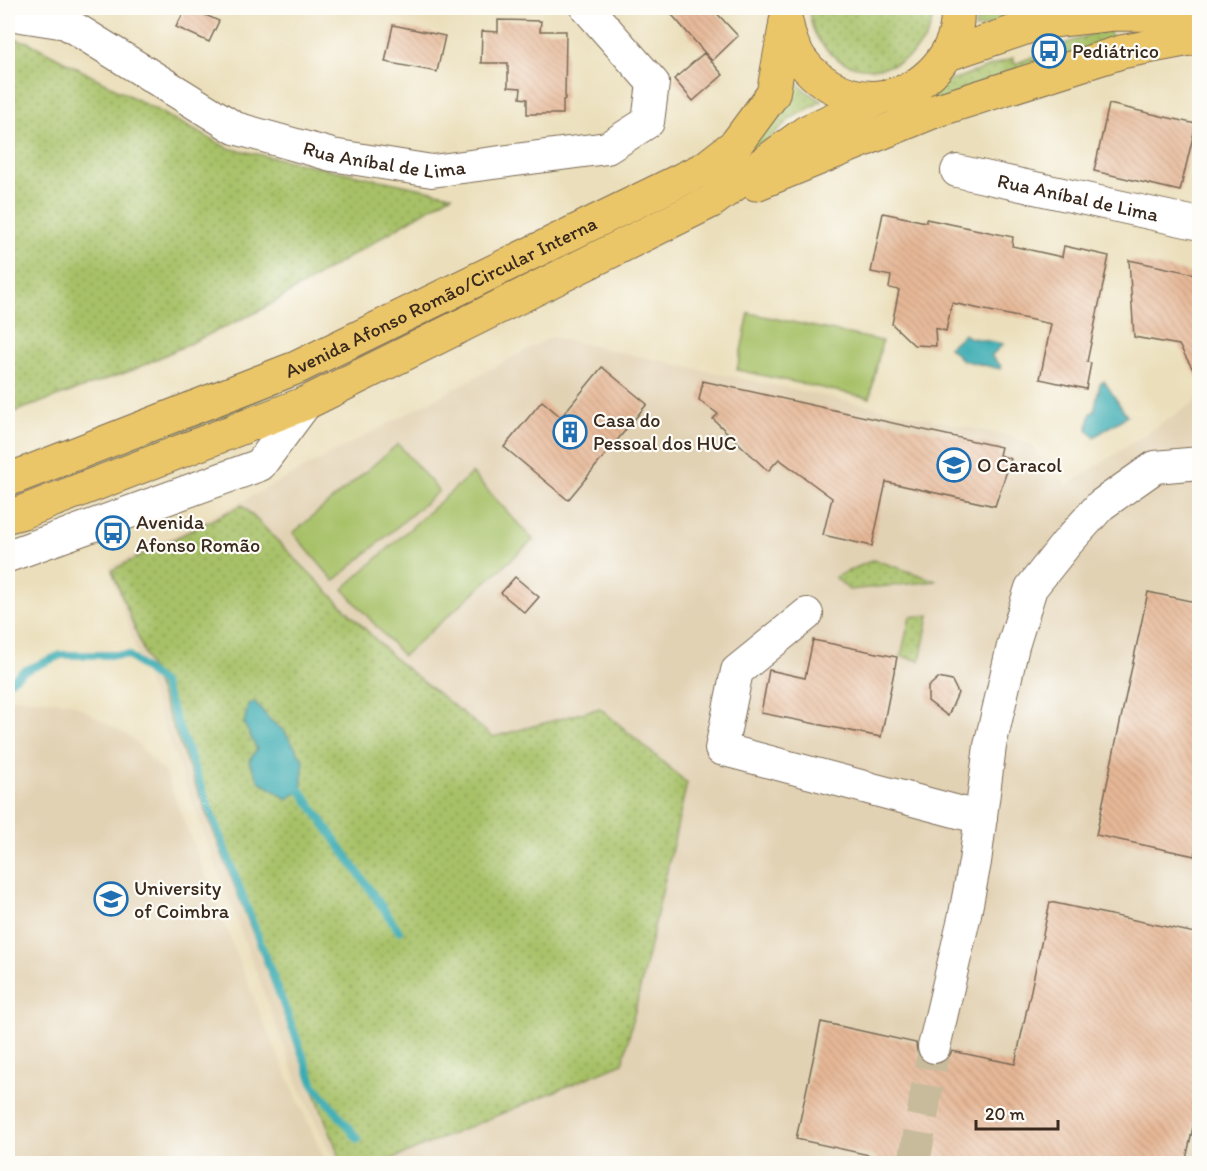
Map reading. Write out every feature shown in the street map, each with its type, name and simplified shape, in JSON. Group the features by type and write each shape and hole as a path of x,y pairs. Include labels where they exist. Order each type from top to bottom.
{"main road":[{"path":"786,15 794,48 808,69 829,86 854,96 881,97 907,90 929,76 946,55 955,36 957,8"},
{"path":"946,55 1043,22 1114,14 1200,15"},
{"name":"Avenida Afonso Romão/Circular Interna","path":"8,479 298,367 705,168 736,144 773,94 786,15"},
{"path":"712,201 935,111 1121,52 1200,37"},
{"name":"Avenida Afonso Romão/Circular Interna","path":"8,516 306,403 712,201 806,132 881,97"}],"street":[{"name":"Rua Aníbal de Lima","path":"8,14 66,22 235,128 332,155 432,171 607,148 648,122 653,83 587,8"},
{"name":"Rua Aníbal de Lima","path":"957,171 1200,224"},
{"name":"Avenida Afonso Romão/Circular Interna","path":"8,556 260,465 306,403"},
{"path":"934,1047 965,914 990,746 1012,646 1031,588 1066,544 1101,506 1155,467 1200,463"},
{"path":"807,614 737,671 721,749 981,818"}],"shaded area":[{"path":"551,337 1012,437 1031,445 1068,485 1199,399 1199,1163 335,1163 299,1086 143,671 109,567 241,502"},
{"name":"University of Coimbra","path":"8,698 70,702 132,738 165,773 264,1024 326,1163 8,1163"}],"green space":[{"path":"810,8 933,8 931,26 924,41 913,53 900,62 869,69 839,60 826,49 813,29"},
{"path":"977,8 1058,8 975,29"},
{"path":"1107,28 1110,30 1111,47 868,123 823,132 941,84 1013,58 1015,64 1040,54 1042,62 1065,53 1062,45"},
{"path":"8,38 28,42 228,148 452,195 261,310 133,370 8,414"},
{"path":"792,78 822,101 790,119 747,159 721,177 459,309 281,391 100,465 8,497 8,489 726,165"},
{"path":"749,313 882,341 870,398 737,370"},
{"path":"398,444 439,491 334,581 293,533"},
{"path":"472,473 533,540 403,656 343,589"},
{"path":"242,505 396,660 493,737 600,708 687,783 623,1063 383,1163 342,1163 112,570"},
{"path":"873,560 937,581 849,590 835,577"},
{"path":"929,615 920,661 901,656 910,617"}],"water":[{"path":"964,334 968,337 1003,344 991,356 1001,366 1001,369 962,360 949,347"},
{"path":"1104,381 1127,416 1094,437 1087,429 1091,413 1094,412 1100,384"},
{"path":"255,702 269,719 285,732 304,761 301,791 287,799 259,781 249,761 257,749 244,724 248,704"}],"building":[{"path":"186,8 219,21 209,42 176,27"},
{"path":"666,8 712,8 738,36 712,61"},
{"path":"498,20 541,21 540,31 566,31 563,114 527,114 527,99 520,98 521,88 508,87 508,63 481,63 482,31 498,32"},
{"path":"393,25 445,36 437,72 385,62"},
{"path":"704,53 723,75 693,101 674,79"},
{"path":"1109,104 1196,124 1180,191 1094,171"},
{"path":"883,213 926,222 926,219 1013,237 1012,246 1062,257 1064,246 1109,256 1087,362 1091,363 1086,389 1040,379 1051,324 952,303 946,331 935,328 936,346 914,345 892,324 899,290 889,288 891,276 871,272"},
{"path":"1129,260 1200,275 1200,382 1179,345 1134,337"},
{"name":"Casa do Pessoal dos HUC","path":"602,367 647,404 568,500 504,447 542,401 561,417"},
{"name":"O Caracol","path":"703,381 1001,447 999,455 1011,459 995,506 886,482 872,546 823,535 832,498 779,459 768,471 713,419 718,414 699,400"},
{"path":"515,577 539,597 525,613 501,593"},
{"path":"1148,592 1200,603 1200,836 1195,856 1096,835"},
{"path":"813,640 897,657 881,737 761,713 769,670 805,678"},
{"path":"938,678 952,681 958,693 948,716 928,701 928,687"},
{"path":"1050,902 1200,934 1200,1068 1192,1103 1198,1104 1185,1164 876,1164 878,1157 796,1139 821,1022 916,1043 921,1060 930,1065 947,1060 952,1051 1015,1064"}],"waterway":[{"path":"8,683 22,672 61,655 128,655 162,683 314,1085 358,1139"},
{"path":"301,791 399,931"}],"tunnel":[{"path":"914,1164 934,1047"}],"place":[{"name":"Pediátrico","path":"1049,51"},
{"name":"Casa do Pessoal dos HUC","path":"570,432"},
{"name":"O Caracol","path":"954,465"},
{"name":"Avenida Afonso Romão","path":"113,533"},
{"name":"University of Coimbra","path":"111,899"}]}
